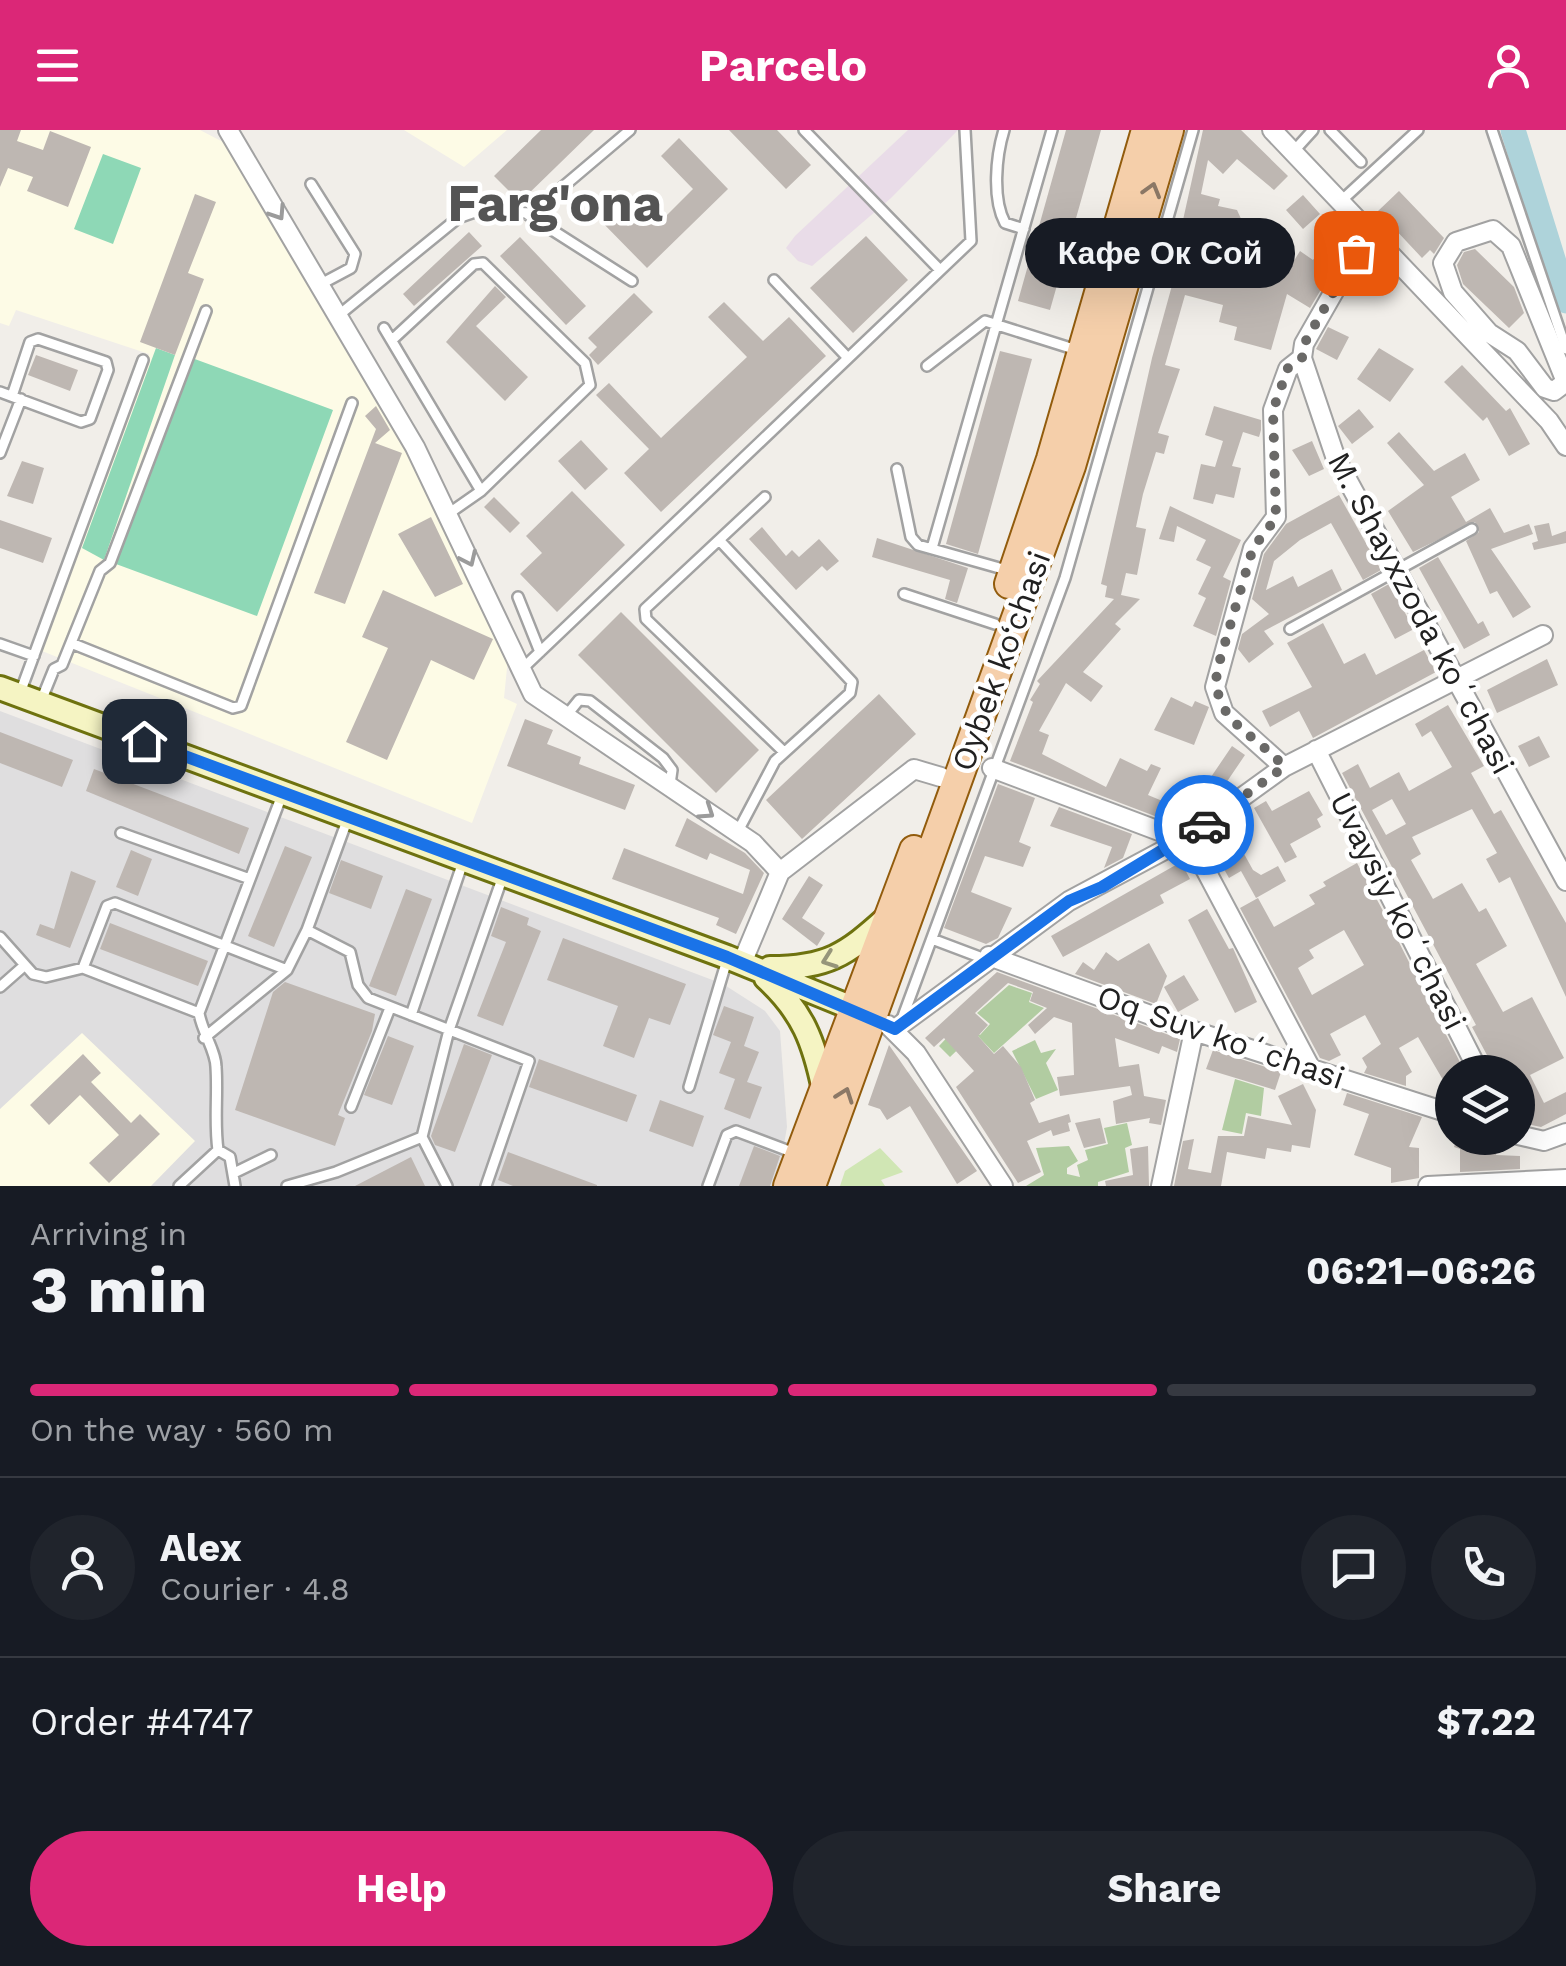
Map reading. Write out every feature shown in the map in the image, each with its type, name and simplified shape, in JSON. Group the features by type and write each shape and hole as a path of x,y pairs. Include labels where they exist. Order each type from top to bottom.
{"main road":[{"name":"Oybek ko‘chasi","path":"788,1186 824,1090 881,1019 888,918 1013,572 1146,130"},
{"name":"Oybek ko‘chasi","path":"811,1186 881,1019 1071,466 1169,130"},
{"path":"20,696 742,963 881,1019"},
{"path":"742,963 827,963 851,950 888,918"},
{"path":"742,963 802,1017 814,1040 824,1090"}],"street":[{"path":"228,130 415,446 533,694 737,833 780,872"},
{"path":"1272,130 1373,236 1484,340 1516,350 1544,388 1554,391 1566,382 1512,246 1493,230 1456,242 1443,263 1453,292 1484,340 1566,446"},
{"path":"1284,767 1224,713 1215,687 1251,552 1276,518 1273,410 1288,368 1302,358 1304,344 1356,253 1373,236"},
{"name":"M. Shayxzoda koʻchasi","path":"1302,358 1336,459 1566,881"},
{"path":"1003,1186 946,1097 881,1019 987,958 1069,901 1183,840 1284,767 1544,635"},
{"name":"Uvaysiy koʻchasi","path":"1316,750 1470,1055"},
{"path":"992,768 1183,840 1194,850 1310,1067"},
{"path":"742,963 780,872 914,769 941,777"},
{"name":"Oq Suv koʻchasi","path":"987,958 1194,1031 1435,1108"},
{"path":"1162,1186 1194,1031"},
{"path":"1535,1139 1544,1141 1566,1133"},
{"path":"1428,1186 1566,1179"}],"lane":[{"path":"527,214 630,130"},
{"path":"804,130 940,270"},
{"path":"522,670 971,241 965,130"},
{"path":"1004,130 998,149 1000,213 1005,224 1024,229"},
{"path":"932,548 1052,130"},
{"path":"881,1019 932,940 1065,578 1192,130"},
{"path":"1294,152 1314,130"},
{"path":"1330,130 1362,162"},
{"path":"1340,202 1418,130"},
{"path":"1492,130 1566,349"},
{"path":"311,184 355,254 352,268 321,284"},
{"path":"339,315 458,218 489,211 527,214 632,281"},
{"path":"392,340 474,264 483,263 585,363 590,384 482,491 448,514"},
{"path":"774,280 848,358"},
{"path":"20,696 71,643 100,571 110,563 206,311"},
{"path":"928,366 978,322 1082,352"},
{"path":"384,328 482,491"},
{"path":"0,392 16,398 81,422 90,418 108,370 106,362 38,339 30,342 16,398 0,453"},
{"path":"20,696 143,360"},
{"path":"71,643 233,708 241,706 352,403"},
{"path":"897,469 910,537 932,548 1013,572"},
{"path":"765,498 722,542 645,609 646,619 784,752"},
{"path":"1290,629 1472,529"},
{"path":"722,542 852,682 850,693 784,752 737,833"},
{"path":"904,594 994,624"},
{"path":"518,597 540,652"},
{"path":"0,644 34,656"},
{"path":"566,716 580,700 590,701 663,758 672,770 670,787"},
{"path":"218,1150 214,1116 217,1064 204,1038 199,1013 283,792"},
{"path":"204,1038 287,970 307,930 349,816"},
{"path":"121,833 250,880"},
{"path":"410,1016 464,859"},
{"path":"447,1186 422,1137 449,1030 504,874"},
{"path":"83,968 107,906 115,903 287,970"},
{"path":"307,930 342,944 350,952 358,986 368,998 529,1061 486,1186"},
{"path":"0,937 25,965 46,977 83,968 199,1013"},
{"path":"932,940 987,958"},
{"path":"689,1087 742,963"},
{"path":"0,987 25,965"},
{"path":"351,1107 390,1008"},
{"path":"708,1186 727,1135 736,1132 800,1155"},
{"path":"287,1186 336,1172 422,1137"},
{"path":"218,1150 230,1157 235,1186"},
{"path":"179,1186 218,1150"},
{"path":"234,1173 271,1155"}],"shaded area":[{"path":"0,130 200,130 223,142 397,428 508,658 504,698 517,704 472,823 42,651 149,354 16,310 9,326 0,323"},
{"path":"404,130 507,130 464,167"},
{"path":"908,130 958,130 891,198 812,266 798,261 786,248 795,236"},
{"path":"0,711 723,984 765,1011 780,1031 787,1127 777,1186 0,1186"},
{"path":"82,1033 195,1141 151,1186 0,1186 0,1109"}],"green space":[{"path":"103,154 141,168 113,244 74,229"},
{"path":"156,348 175,355 104,560 82,548"},
{"path":"192,358 333,410 257,616 116,564"},
{"path":"1009,985 1032,993 1029,1002 1044,1008 994,1053 975,1033 950,1057 939,1046 955,1029 969,1027 980,1035 990,1024 977,1013"},
{"path":"1035,1040 1041,1053 1056,1049 1046,1063 1058,1090 1036,1099 1012,1051"},
{"path":"1235,1079 1264,1088 1261,1116 1246,1113 1242,1134 1222,1130"},
{"path":"1127,1123 1132,1145 1125,1148 1129,1172 1098,1182 1098,1186 1026,1186 1044,1175 1036,1148 1069,1146 1078,1161 1067,1168 1067,1174 1080,1177 1077,1165 1088,1160 1085,1150 1108,1144 1104,1128"},
{"path":"880,1148 903,1172 881,1180 885,1186 840,1186 845,1171"}],"building":[{"path":"0,130 21,130 17,141 43,150 50,131 91,147 68,207 27,191 33,177 8,168 0,187"},
{"path":"541,130 594,130 520,202 494,176"},
{"path":"729,130 777,130 811,165 786,189"},
{"path":"1066,130 1101,130 1050,310 1018,301"},
{"path":"1203,130 1241,130 1288,176 1274,190 1237,159 1223,174 1208,160 1201,194 1220,199 1218,206 1237,210 1253,245 1222,238 1214,267 1248,277 1247,269 1273,265 1279,256 1292,264 1300,251 1313,260 1336,232 1348,244 1310,308 1287,294 1271,350 1234,340 1237,327 1219,322 1223,305 1185,295 1165,365 1180,369 1158,433 1169,436 1164,454 1156,452 1143,494 1136,527 1146,529 1137,575 1126,573 1121,595 1140,599 1115,624 1121,629 1083,672 1103,686 1091,702 1066,683 1039,731 1049,735 1042,754 1106,787 1120,758 1147,771 1151,764 1161,768 1148,795 1184,810 1214,779 1211,777 1232,746 1245,755 1224,786 1181,826 1010,761 1033,702 1030,700 1040,684 1037,681 1114,599 1105,597 1107,586 1101,584 1152,358 1187,231 1181,229"},
{"path":"679,138 728,189 647,268 595,215 607,204 628,226 649,206 662,220 693,189 661,156"},
{"path":"1399,191 1444,238 1434,254 1430,250 1422,258 1378,211"},
{"path":"195,194 216,202 188,273 204,279 175,355 140,342"},
{"path":"1303,195 1320,214 1303,229 1286,210"},
{"path":"469,232 482,246 414,306 403,294"},
{"path":"866,236 908,280 853,333 810,288"},
{"path":"520,237 586,306 566,325 500,256"},
{"path":"1475,249 1514,287 1524,313 1509,328 1463,284 1457,265 1464,252"},
{"path":"495,286 506,297 476,326 528,377 505,401 446,342"},
{"path":"634,293 653,312 598,365 589,355 597,347 588,338"},
{"path":"724,302 763,341 789,317 826,356 661,512 624,473 649,449 596,395 609,383 661,438 747,357 708,317"},
{"path":"1328,327 1349,337 1337,360 1316,349"},
{"path":"1379,348 1414,369 1390,402 1357,379"},
{"path":"1000,351 1032,359 978,554 946,544"},
{"path":"36,355 78,370 70,391 28,375"},
{"path":"1462,365 1506,411 1510,408 1530,444 1509,456 1487,417 1483,421 1444,382"},
{"path":"376,406 390,430 375,443 402,453 345,604 314,593 376,429 365,416"},
{"path":"1214,406 1261,420 1261,430 1259,437 1243,432 1232,466 1241,468 1234,498 1216,494 1213,504 1193,499 1201,464 1215,467 1223,441 1205,435"},
{"path":"1359,409 1374,427 1352,444 1338,426"},
{"path":"1399,432 1434,471 1465,453 1480,480 1451,497 1466,522 1490,508 1504,533 1529,524 1533,534 1491,549 1531,607 1513,618 1497,591 1490,594 1466,541 1479,532 1475,522 1413,552 1388,511 1424,485 1387,443"},
{"path":"581,440 608,469 585,490 558,461"},
{"path":"1312,441 1324,469 1309,476 1292,450"},
{"path":"22,461 44,468 33,504 7,496"},
{"path":"572,491 625,545 557,612 520,574 542,553 526,536"},
{"path":"1339,495 1381,570 1363,580 1331,523 1300,540 1274,561 1266,590 1293,576 1298,587 1332,569 1342,590 1264,631 1274,644 1249,663 1238,649 1242,634 1269,614 1252,599 1264,554 1286,524"},
{"path":"494,497 520,523 510,533 484,507"},
{"path":"1170,506 1241,540 1223,577 1231,581 1216,636 1193,626 1206,598 1198,594 1211,567 1196,560 1206,540 1177,526 1174,542 1159,539"},
{"path":"431,517 463,584 435,597 398,534"},
{"path":"0,520 52,538 43,563 0,548"},
{"path":"1549,523 1552,536 1566,531 1566,543 1534,550 1532,543 1538,541 1534,526"},
{"path":"762,527 786,556 792,550 799,557 819,539 839,561 827,571 822,566 796,590 749,539"},
{"path":"877,538 968,568 957,603 945,599 950,580 872,557"},
{"path":"1438,557 1478,624 1483,621 1490,635 1464,649 1419,568"},
{"path":"1389,584 1414,629 1395,639 1371,594"},
{"path":"383,590 493,639 474,680 431,660 387,760 346,742 388,648 362,637"},
{"path":"621,612 759,750 716,793 578,655"},
{"path":"1323,623 1344,664 1365,653 1376,675 1424,650 1436,672 1313,738 1299,711 1270,727 1262,711 1312,687 1287,643"},
{"path":"1547,659 1558,685 1497,713 1487,690"},
{"path":"879,694 916,734 802,839 766,800"},
{"path":"1171,697 1192,707 1195,701 1209,707 1194,745 1154,730"},
{"path":"1448,705 1484,766 1471,773 1494,814 1501,810 1566,923 1566,997 1510,877 1499,883 1486,859 1497,853 1472,809 1412,837 1421,854 1411,860 1433,899 1462,883 1479,912 1486,908 1507,946 1476,964 1503,1012 1532,997 1564,1058 1535,1072 1535,1055 1487,1055 1472,1027 1476,1025 1342,773 1358,764 1370,788 1399,772 1409,791 1452,767 1431,731 1422,737 1415,724","holes":["1392,799 1406,824 1386,835 1372,810"]},
{"path":"525,719 553,730 547,744 581,757 579,764 635,785 625,810 507,766"},
{"path":"0,732 73,760 62,787 0,763"},
{"path":"1539,736 1550,757 1529,767 1518,746"},
{"path":"94,769 249,828 239,854 86,791"},
{"path":"998,784 1035,798 1019,842 1031,847 1023,867 985,856 971,892 1012,908 998,938 986,944 944,928"},
{"path":"1309,791 1323,815 1317,819 1321,827 1290,844 1297,857 1285,863 1254,808 1266,801 1272,811"},
{"path":"1059,807 1132,834 1123,858 1104,868 1112,847 1050,826"},
{"path":"687,818 745,853 764,873 736,934 716,925 719,918 612,879 624,848 743,894 750,870 710,853 707,860 675,846"},
{"path":"1233,834 1253,870 1261,875 1278,866 1286,881 1256,898 1241,871 1229,878 1211,846"},
{"path":"285,846 312,857 274,947 248,936"},
{"path":"131,850 152,859 138,896 116,887"},
{"path":"341,860 383,876 371,909 329,893"},
{"path":"1181,862 1190,879 1160,895 1164,903 1063,957 1051,936"},
{"path":"1357,863 1456,1055 1435,1055 1435,1066 1418,1037 1399,1048 1412,1072 1406,1076 1406,1086 1364,1073 1367,1067 1362,1058 1381,1044 1365,1015 1330,1034 1341,1055 1329,1061 1320,1058 1240,908 1258,898 1274,927 1315,904 1309,895 1326,886 1323,882","holes":["1344,930 1364,965 1312,995 1298,968 1314,958 1309,950"]},
{"path":"71,871 96,881 70,948 36,935 40,924 54,929"},
{"path":"809,876 823,885 802,918 825,933 817,946 782,919"},
{"path":"406,889 432,899 396,996 369,986"},
{"path":"501,907 529,918 527,925 541,931 503,1026 477,1016 506,942 491,936"},
{"path":"1207,909 1229,949 1233,948 1257,1002 1235,1013 1188,920"},
{"path":"110,923 208,961 198,986 100,949"},
{"path":"563,938 686,984 670,1025 649,1018 634,1058 603,1046 618,1006 547,980"},
{"path":"1149,943 1167,976 1156,1004 1075,974 1083,962 1094,970 1106,952 1118,961"},
{"path":"997,972 1180,1039 1177,1052 1162,1046 1159,1054 1115,1038 1119,1067 1139,1064 1144,1096 1166,1100 1161,1125 1149,1123 1150,1118 1116,1124 1113,1101 1132,1095 1130,1086 1060,1096 1057,1077 1074,1075 1072,1023 1054,1017 1035,1034 1028,1025 1047,1008 1030,1001 1033,992 1008,983 975,1013 988,1025 978,1036 994,1054 1003,1046 1021,1067 1035,1100 1030,1103 1039,1123 1069,1114 1071,1122 1070,1131 1053,1136 1051,1130 1027,1141 1041,1172 1018,1183 956,1087 974,1071 944,1038 934,1047 925,1038"},
{"path":"1184,975 1199,1000 1178,1012 1164,987"},
{"path":"285,982 375,1014 372,1031 338,1115 345,1118 335,1146 235,1110 273,992"},
{"path":"724,1006 754,1017 744,1046 759,1052 747,1082 762,1087 750,1119 724,1109 735,1079 719,1073 731,1042 713,1035"},
{"path":"388,1036 414,1046 392,1105 364,1095"},
{"path":"464,1044 492,1055 455,1152 435,1145 431,1136"},
{"path":"889,1045 977,1171 957,1184 910,1106 887,1120 880,1109 868,1105"},
{"path":"1213,1050 1281,1072 1275,1090 1206,1069"},
{"path":"83,1054 101,1073 91,1082 131,1123 140,1114 160,1134 109,1183 89,1163 119,1135 80,1095 49,1125 30,1105"},
{"path":"539,1059 637,1095 627,1122 529,1087"},
{"path":"1303,1084 1316,1110 1310,1148 1292,1145 1291,1152 1267,1148 1265,1159 1227,1152 1221,1186 1174,1186 1183,1141 1194,1139 1188,1169 1211,1173 1218,1136 1244,1136 1248,1116 1292,1125 1278,1096"},
{"path":"1535,1085 1544,1103 1566,1092 1566,1114 1541,1127 1535,1126"},
{"path":"1347,1093 1422,1117 1409,1147 1419,1148 1419,1178 1391,1183 1391,1168 1354,1155 1369,1114 1343,1105"},
{"path":"660,1100 704,1116 693,1147 649,1131"},
{"path":"1100,1118 1106,1143 1084,1148 1075,1123"},
{"path":"754,1146 780,1156 770,1186 739,1186"},
{"path":"1148,1146 1149,1186 1106,1186 1105,1181 1133,1175 1130,1149"},
{"path":"508,1152 597,1186 513,1186 498,1180"},
{"path":"1460,1155 1520,1156 1520,1169 1460,1172"},
{"path":"411,1157 425,1186 355,1186"}],"waterway":[{"path":"1513,130 1566,301"}],"way so far":[{"path":"1204,825 1284,767 1271,751 1238,729 1224,713 1215,687 1217,670 1253,548 1276,518 1275,400 1288,368 1302,358 1304,344 1356,253"}],"place":[{"name":"Кафе Ок Сой","path":"1356,253"}],"district":[{"name":"Farg'ona","path":"555,203"}],"route":[{"path":"144,741 727,957 874,1016 895,1029 985,959 1069,901 1102,887 1204,825"}]}
